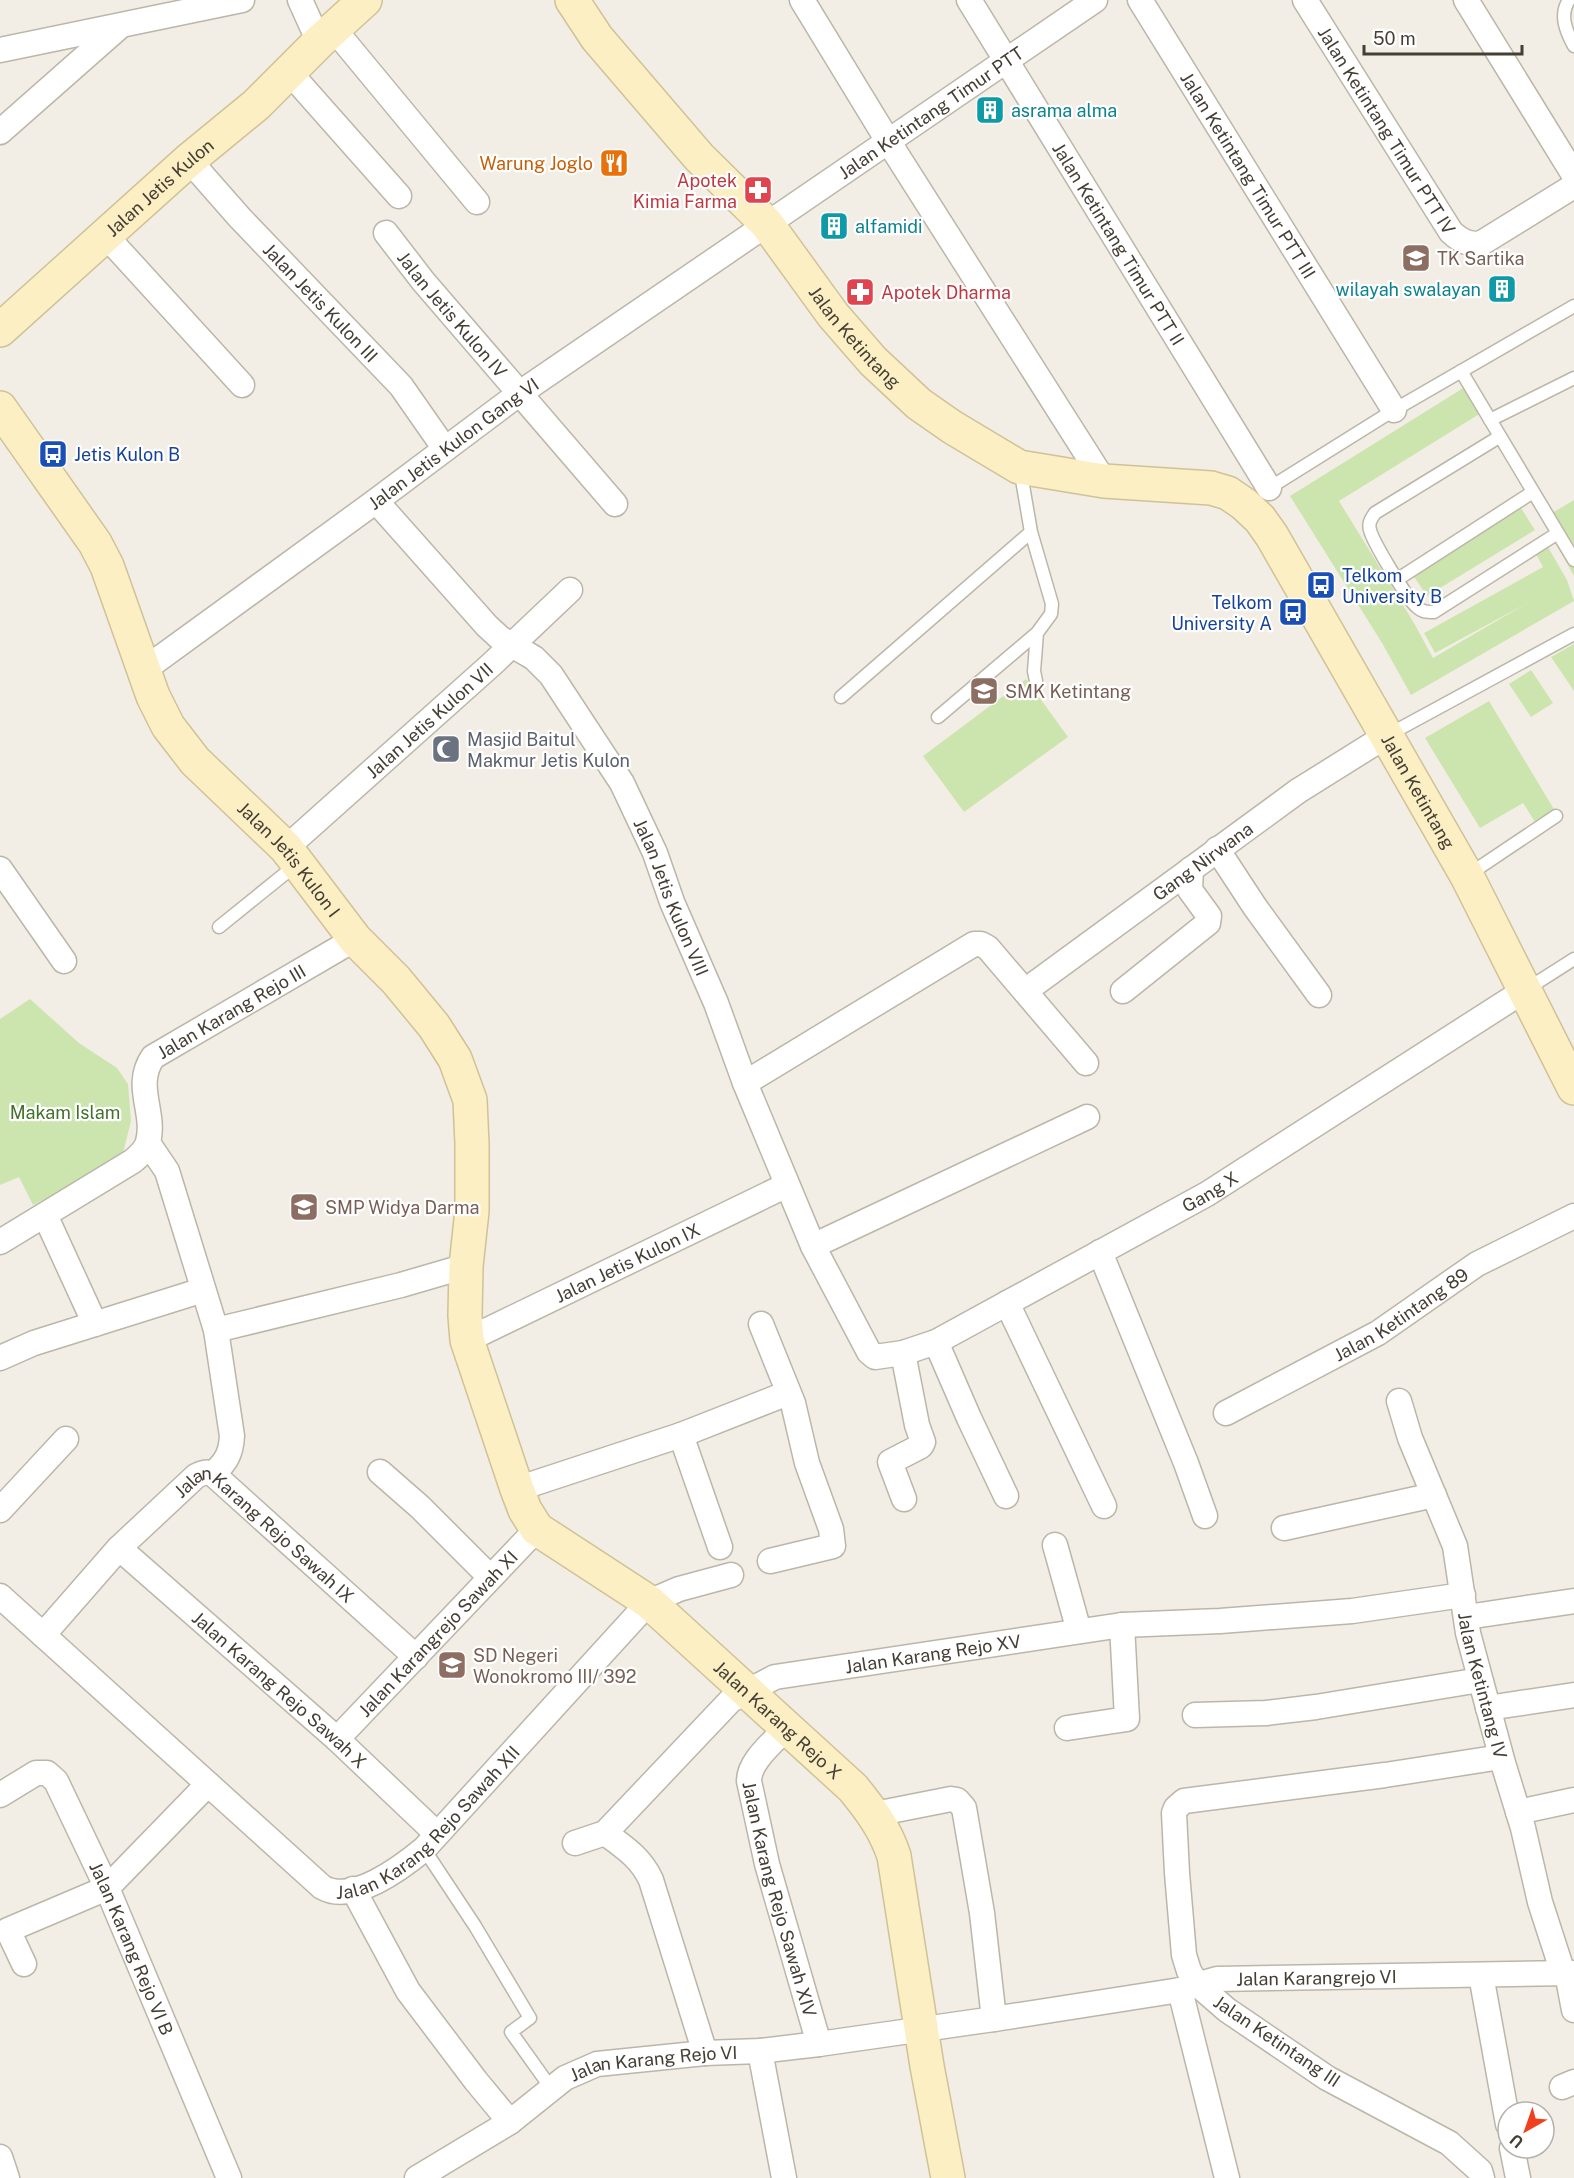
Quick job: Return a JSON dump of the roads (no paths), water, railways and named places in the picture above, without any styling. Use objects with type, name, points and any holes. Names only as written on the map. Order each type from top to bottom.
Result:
[{"type":"street","points":[[0,50],[242,0]]},
{"type":"street","points":[[300,0],[326,35],[477,202]]},
{"type":"street","name":"Jalan Jetis Kulon","points":[[0,330],[189,160],[256,105],[326,35],[365,0]]},
{"type":"street","name":"Jalan Ketintang","points":[[572,0],[597,38],[699,157],[767,224],[832,315],[873,361],[919,404],[952,427],[1019,467],[1104,480],[1211,488],[1228,493],[1257,496],[1260,519],[1272,536],[1467,876],[1574,1088]]},
{"type":"street","points":[[802,0],[888,141],[1104,480]]},
{"type":"street","name":"Jalan Ketintang Timur PTT II","points":[[969,0],[1006,60],[1257,496]]},
{"type":"street","name":"Jalan Ketintang Timur PTT","points":[[767,224],[1095,0]]},
{"type":"street","name":"Jalan Ketintang Timur PTT III","points":[[1140,0],[1394,410]]},
{"type":"street","name":"Jalan Ketintang Timur PTT IV","points":[[1305,0],[1451,232],[1461,241],[1480,244],[1574,186]]},
{"type":"street","points":[[1466,0],[1574,175]]},
{"type":"street","points":[[0,132],[120,26]]},
{"type":"street","points":[[290,73],[399,196]]},
{"type":"street","name":"Jalan Jetis Kulon III","points":[[189,160],[240,218],[401,386],[445,449]]},
{"type":"street","name":"Jalan Jetis Kulon Gang VI","points":[[145,669],[520,393],[767,224]]},
{"type":"street","name":"Jalan Jetis Kulon IV","points":[[386,233],[423,281],[615,504]]},
{"type":"street","points":[[106,236],[242,386]]},
{"type":"street","name":"Jalan Jetis Kulon I","points":[[0,408],[95,543],[107,566],[160,712],[180,743],[195,761],[292,856],[355,939],[396,980],[434,1026],[454,1059],[470,1100],[472,1211],[466,1266],[465,1316],[468,1340]]},
{"type":"street","name":"Jalan Jetis Kulon VIII","points":[[376,501],[487,626],[500,638],[534,658],[551,675],[622,783],[655,853],[672,902],[716,1003],[745,1083],[813,1246],[869,1352],[875,1358]]},
{"type":"street","name":"Jalan Jetis Kulon VII","points":[[292,856],[570,590]]},
{"type":"street","name":"Gang Nirwana","points":[[1025,991],[1298,791],[1386,736]]},
{"type":"street","points":[[1217,849],[1255,907],[1319,994]]},
{"type":"street","points":[[0,869],[64,961]]},
{"type":"street","points":[[1123,991],[1208,923],[1209,916],[1190,890],[1191,869]]},
{"type":"street","name":"Jalan Karang Rejo III","points":[[148,1143],[149,1130],[144,1080],[146,1067],[153,1057],[355,939]]},
{"type":"street","points":[[745,1083],[974,944],[981,944],[988,948],[1086,1063]]},
{"type":"street","name":"Gang X","points":[[875,1358],[903,1353],[936,1342],[1207,1194],[1525,990]]},
{"type":"street","points":[[813,1246],[1087,1117]]},
{"type":"street","points":[[0,1242],[133,1161],[143,1152],[148,1143],[167,1171],[216,1330],[232,1443],[226,1462],[213,1474]]},
{"type":"street","name":"Jalan Jetis Kulon IX","points":[[468,1340],[787,1185]]},
{"type":"street","points":[[45,1215],[95,1324]]},
{"type":"street","name":"Jalan Ketintang 89","points":[[1226,1413],[1378,1333],[1477,1264],[1574,1216]]},
{"type":"street","points":[[1100,1252],[1186,1463],[1205,1516]]},
{"type":"street","points":[[216,1330],[400,1285],[466,1266]]},
{"type":"street","points":[[0,1358],[34,1343],[203,1290]]},
{"type":"street","points":[[1007,1303],[1104,1506]]},
{"type":"street","points":[[761,1324],[793,1403],[807,1463],[831,1529],[833,1546],[770,1561]]},
{"type":"street","name":"Jalan Karang Rejo X","points":[[468,1340],[517,1489],[525,1510],[537,1529],[649,1602],[853,1788],[875,1814],[888,1836],[894,1856],[921,2029],[948,2178]]},
{"type":"street","points":[[936,1342],[1006,1496]]},
{"type":"street","points":[[903,1353],[917,1425],[923,1442],[921,1446],[890,1462],[904,1499]]},
{"type":"street","points":[[517,1489],[681,1435],[788,1393]]},
{"type":"street","name":"Jalan Ketintang IV","points":[[1399,1401],[1410,1438],[1455,1546],[1468,1633],[1480,1680],[1518,1812],[1539,1902],[1568,1973],[1574,2010]]},
{"type":"street","points":[[681,1435],[720,1547]]},
{"type":"street","points":[[0,1510],[66,1439]]},
{"type":"street","points":[[380,1472],[420,1507],[490,1577]]},
{"type":"street","name":"Jalan Karang Rejo Sawah IX","points":[[43,1635],[119,1548],[202,1473],[213,1474],[416,1657]]},
{"type":"street","points":[[1284,1528],[1434,1495]]},
{"type":"street","name":"Jalan Karangrejo Sawah XI","points":[[337,1739],[537,1529]]},
{"type":"street","points":[[1055,1545],[1079,1631]]},
{"type":"street","name":"Jalan Karang Rejo Sawah X","points":[[119,1548],[337,1739],[431,1841]]},
{"type":"street","points":[[649,1602],[679,1589],[731,1575]]},
{"type":"street","name":"Jalan Karang Rejo Sawah XII","points":[[0,1596],[322,1887],[331,1892],[353,1889],[380,1880],[403,1866],[431,1841],[649,1602]]},
{"type":"street","name":"Jalan Karang Rejo XV","points":[[605,1833],[730,1700],[775,1677],[1122,1625],[1574,1601]]},
{"type":"street","points":[[1067,1728],[1127,1719],[1122,1625]]},
{"type":"street","points":[[1195,1715],[1266,1713],[1316,1707],[1480,1680]]},
{"type":"street","points":[[1488,1708],[1574,1695]]},
{"type":"street","name":"Jalan Karang Rejo Sawah XIV","points":[[786,1728],[754,1764],[749,1774],[749,1781],[767,1864],[819,2044]]},
{"type":"street","name":"Jalan Ketintang III","points":[[1485,2176],[1449,2143],[1327,2078],[1227,2010],[1188,1987],[1189,1971],[1184,1955],[1180,1919],[1174,1813],[1184,1801],[1385,1775],[1501,1757]]},
{"type":"street","name":"Jalan Karang Rejo VI B","points":[[0,1795],[36,1773],[47,1773],[60,1789],[107,1888],[229,2178]]},
{"type":"street","points":[[24,1964],[8,1930],[107,1888],[208,1784]]},
{"type":"street","points":[[875,1814],[951,1799],[957,1800],[964,1808],[982,1913],[994,2019]]},
{"type":"street","points":[[1518,1812],[1574,1800]]},
{"type":"street","points":[[574,1843],[605,1833],[635,1856],[645,1867],[705,2053]]},
{"type":"street","points":[[353,1889],[408,1991],[510,2122]]},
{"type":"street","name":"Jalan Karangrejo VI","points":[[921,2029],[1188,1987],[1217,1979],[1568,1973]]},
{"type":"street","points":[[1481,1975],[1504,2100]]},
{"type":"street","points":[[1188,1987],[1227,2178]]},
{"type":"street","name":"Jalan Karang Rejo VI","points":[[417,2178],[510,2122],[565,2078],[597,2064],[705,2053],[760,2051],[921,2029]]},
{"type":"street","points":[[760,2051],[784,2178]]},
{"type":"street","points":[[0,2157],[7,2178]]},
{"type":"street","points":[[1514,2160],[1518,2178]]},
{"type":"lane","points":[[1569,0],[1563,19],[1574,46]]},
{"type":"lane","points":[[1257,496],[1394,410],[1574,306]]},
{"type":"lane","points":[[1461,371],[1574,560]]},
{"type":"lane","points":[[1490,420],[1574,378]]},
{"type":"lane","points":[[1499,437],[1375,513],[1370,520],[1369,529],[1372,537],[1418,608],[1425,613],[1434,612],[1558,533]]},
{"type":"lane","points":[[938,717],[1037,633],[1052,614],[1052,604],[1031,532],[1019,467]]},
{"type":"lane","points":[[1398,579],[1533,492]]},
{"type":"lane","points":[[842,697],[1031,532]]},
{"type":"lane","points":[[1036,681],[1034,671],[1037,633]]},
{"type":"lane","points":[[1386,736],[1574,634]]},
{"type":"lane","points":[[1467,876],[1556,816]]},
{"type":"lane","points":[[219,927],[292,856]]},
{"type":"lane","points":[[1525,990],[1574,959]]},
{"type":"lane","points":[[431,1841],[475,1926],[530,2018],[511,2032],[551,2088]]},
{"type":"place","name":"asrama alma","points":[[990,110]]},
{"type":"place","name":"Warung Joglo","points":[[614,163]]},
{"type":"place","name":"Apotek Kimia Farma","points":[[758,190]]},
{"type":"place","name":"alfamidi","points":[[834,226]]},
{"type":"place","name":"TK Sartika","points":[[1416,258]]},
{"type":"place","name":"wilayah swalayan","points":[[1502,289]]},
{"type":"place","name":"Apotek Dharma","points":[[860,292]]},
{"type":"place","name":"Jetis Kulon B","points":[[53,454]]},
{"type":"place","name":"Telkom University B","points":[[1321,585]]},
{"type":"place","name":"Telkom University A","points":[[1293,612]]},
{"type":"place","name":"SMK Ketintang","points":[[984,691]]},
{"type":"place","name":"Masjid Baitul Makmur Jetis Kulon","points":[[446,749]]},
{"type":"place","name":"SMP Widya Darma","points":[[304,1207]]},
{"type":"place","name":"SD Negeri Wonokromo III/ 392","points":[[452,1665]]},
{"type":"park label","name":"Makam Islam","points":[[65,1112]]}]
